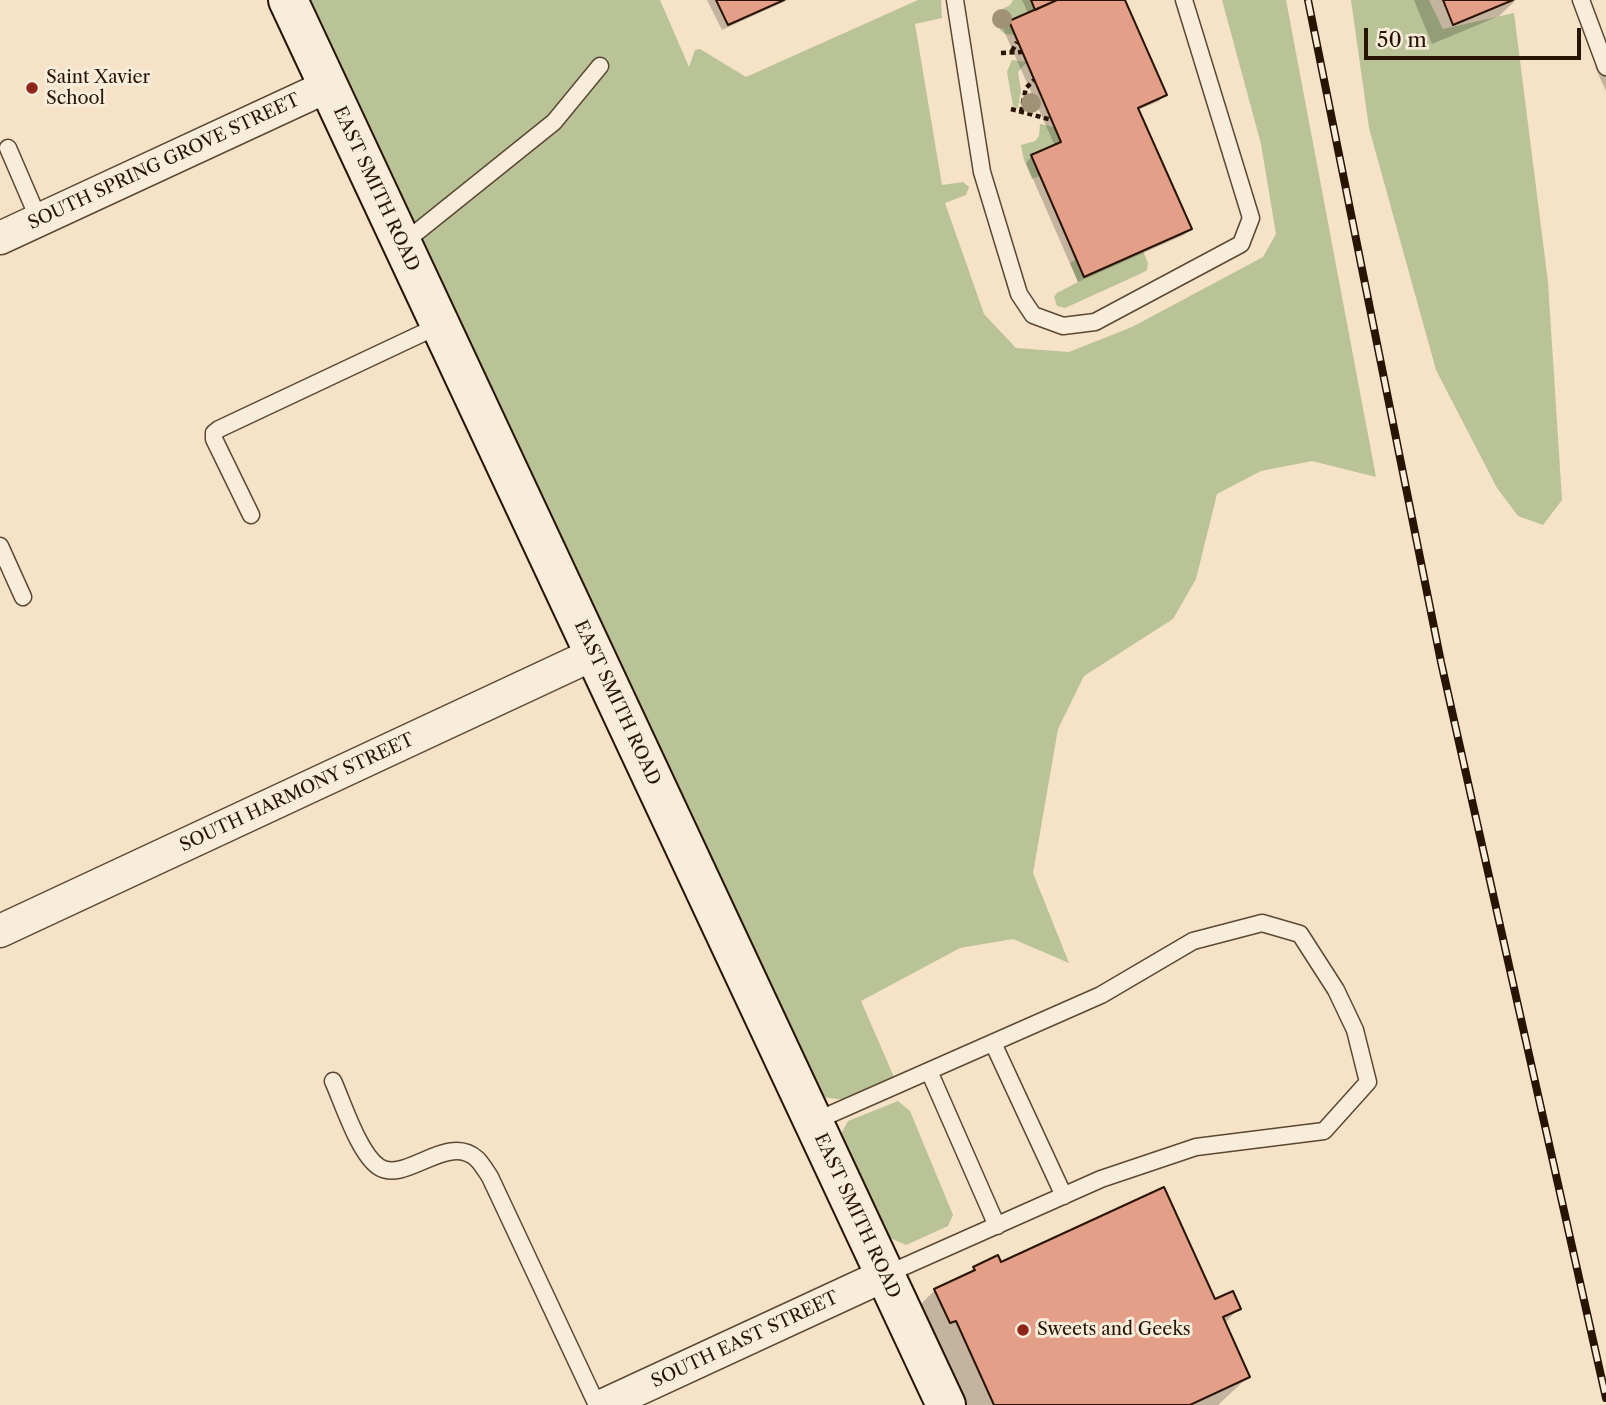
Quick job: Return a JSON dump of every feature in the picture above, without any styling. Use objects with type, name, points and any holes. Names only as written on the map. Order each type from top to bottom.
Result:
[{"type":"street","name":"EAST SMITH ROAD","points":[[288,0],[946,1405]]},
{"type":"street","name":"SOUTH SPRING GROVE STREET","points":[[0,238],[328,86]]},
{"type":"street","name":"SOUTH HARMONY STREET","points":[[0,931],[594,654]]},
{"type":"street","name":"SOUTH EAST STREET","points":[[604,1405],[885,1275]]},
{"type":"lane","points":[[955,0],[982,172],[1019,294],[1033,315],[1063,326],[1096,322],[1241,244],[1251,218],[1184,0]]},
{"type":"lane","points":[[1581,0],[1606,67]]},
{"type":"lane","points":[[402,244],[554,122],[600,66]]},
{"type":"lane","points":[[8,148],[39,220]]},
{"type":"lane","points":[[251,515],[214,439],[214,433],[440,325]]},
{"type":"lane","points":[[0,546],[23,597]]},
{"type":"lane","points":[[813,1122],[1101,995],[1193,941],[1262,923],[1300,934],[1336,990],[1355,1030],[1368,1082],[1324,1131],[1196,1147],[1101,1179],[885,1275]]},
{"type":"lane","points":[[993,1043],[1064,1196]]},
{"type":"lane","points":[[929,1071],[997,1226]]},
{"type":"lane","points":[[333,1081],[362,1146],[380,1167],[390,1170],[405,1167],[456,1151],[477,1159],[490,1177],[597,1405]]},
{"type":"path","points":[[1011,52],[1017,42]]},
{"type":"path","points":[[1001,53],[1022,52]]},
{"type":"path","points":[[1021,112],[1026,88],[1034,80]]},
{"type":"path","points":[[1011,109],[1052,120]]},
{"type":"green space","points":[[305,0],[660,0],[689,67],[695,50],[700,49],[746,77],[918,0],[941,0],[942,18],[915,24],[942,185],[963,182],[969,187],[966,195],[945,203],[984,314],[1016,348],[1069,352],[1132,327],[1263,257],[1276,234],[1261,144],[1222,0],[1286,0],[1376,477],[1312,461],[1261,471],[1217,494],[1196,579],[1173,619],[1084,676],[1058,729],[1033,873],[1069,963],[1013,939],[960,948],[861,1001],[894,1077],[845,1100],[821,1097]]},
{"type":"green space","points":[[1013,0],[1031,0],[1035,10],[1009,21],[1015,35],[1005,34],[1000,30],[997,12],[1010,5]]},
{"type":"green space","points":[[1351,0],[1429,0],[1443,29],[1514,13],[1548,282],[1562,500],[1543,525],[1518,516],[1497,488],[1436,370],[1369,128]]},
{"type":"green space","points":[[1012,60],[1027,62],[1018,72],[1021,90],[1018,108],[1013,106],[1007,72]]},
{"type":"green space","points":[[1040,124],[1054,127],[1061,142],[1032,154],[1040,176],[1032,179],[1021,145],[1035,141],[1039,136]]},
{"type":"green space","points":[[1143,251],[1148,263],[1147,270],[1065,308],[1057,306],[1054,297],[1057,293],[1078,282],[1070,263],[1077,259]]},
{"type":"green space","points":[[898,1101],[910,1111],[953,1215],[948,1226],[906,1245],[888,1237],[840,1136],[848,1121]]},
{"type":"building","points":[[716,0],[784,0],[728,25]]},
{"type":"building","points":[[1031,0],[1057,0],[1035,10]]},
{"type":"building","points":[[1057,0],[1125,0],[1167,95],[1138,108],[1192,229],[1084,277],[1031,155],[1061,142],[1009,21]]},
{"type":"building","points":[[1443,0],[1513,0],[1453,25]]},
{"type":"building","points":[[1164,1187],[1215,1299],[1233,1291],[1241,1309],[1223,1317],[1250,1377],[1190,1405],[994,1405],[956,1321],[950,1323],[934,1289],[975,1270],[973,1267],[998,1255],[1001,1262]]},
{"type":"railway","points":[[1308,0],[1441,662],[1606,1398]]},
{"type":"place","name":"Saint Xavier School","points":[[32,88]]},
{"type":"place","name":"Sweets and Geeks","points":[[1023,1330]]}]
